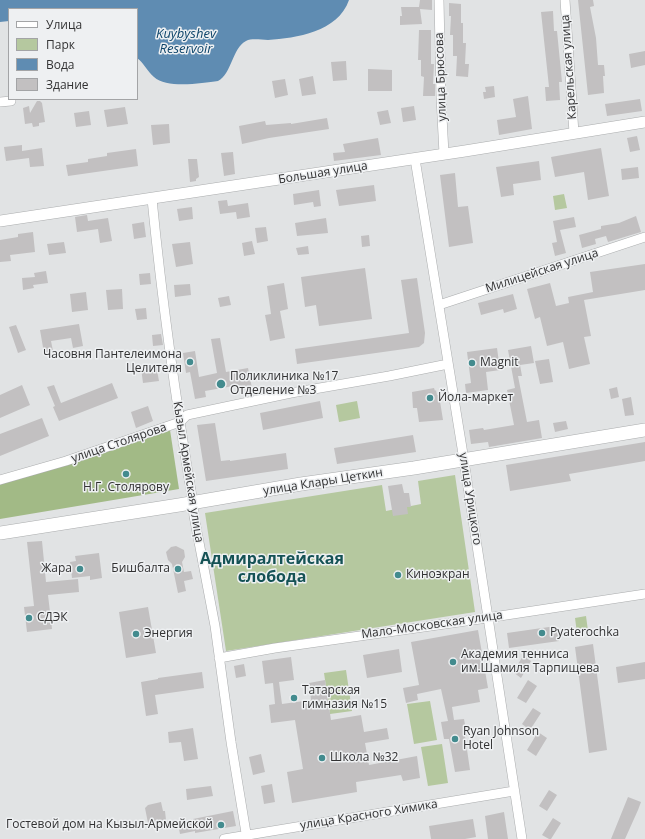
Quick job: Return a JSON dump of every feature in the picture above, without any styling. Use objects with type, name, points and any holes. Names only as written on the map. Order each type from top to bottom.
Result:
[{"type":"main road","name":"улица Клары Цеткин","points":[[0,533],[645,430]]},
{"type":"street","name":"улица Брюсова","points":[[439,0],[444,154]]},
{"type":"street","name":"Карельская улица","points":[[565,0],[574,134]]},
{"type":"street","points":[[0,102],[11,101]]},
{"type":"street","name":"Большая улица","points":[[0,221],[415,159],[645,122]]},
{"type":"street","name":"улица Урицкого","points":[[415,159],[440,304],[522,839]]},
{"type":"street","name":"Кызыл Армейская улица","points":[[152,199],[163,301],[180,422],[194,516],[215,626],[231,746],[246,837]]},
{"type":"street","name":"Милицейская улица","points":[[440,304],[645,237]]},
{"type":"street","name":"улица Столярова","points":[[0,480],[66,461],[180,422],[187,415],[291,393],[448,364]]},
{"type":"street","name":"Мало-Московская улица","points":[[219,658],[275,648],[645,594]]},
{"type":"street","name":"улица Красного Химика","points":[[224,839],[246,837],[514,791]]},
{"type":"green space","points":[[564,194],[567,208],[555,210],[553,196]]},
{"type":"green space","points":[[357,401],[360,418],[339,422],[336,405]]},
{"type":"green space","points":[[170,430],[179,489],[0,519],[0,483]]},
{"type":"green space","points":[[455,475],[475,612],[226,651],[205,513],[382,485],[386,511],[421,504],[418,481]]},
{"type":"green space","points":[[586,616],[588,631],[577,633],[575,618]]},
{"type":"green space","points":[[346,670],[352,711],[330,714],[324,673]]},
{"type":"green space","points":[[430,701],[437,740],[414,744],[407,704]]},
{"type":"green space","points":[[442,744],[448,783],[428,786],[421,747]]},
{"type":"water","name":"Kuybyshev Reservoir","points":[[0,0],[349,0],[344,11],[336,19],[315,31],[291,37],[246,41],[241,44],[223,78],[218,81],[203,83],[167,83],[160,81],[152,75],[138,59],[138,8],[8,8],[8,21],[0,22]]},
{"type":"building","points":[[420,0],[432,0],[432,10],[420,9],[422,24],[400,25],[400,16],[402,16],[401,7],[419,7]]},
{"type":"building","points":[[578,0],[593,0],[594,6],[590,7],[596,38],[598,65],[604,65],[604,93],[588,95]]},
{"type":"building","points":[[449,3],[461,4],[463,43],[466,43],[465,64],[469,64],[468,77],[456,76],[457,56],[453,56],[453,35],[450,35],[451,16],[449,16]]},
{"type":"building","points":[[553,11],[554,31],[557,31],[562,82],[559,82],[560,100],[546,101],[545,87],[549,87],[541,12]]},
{"type":"building","points":[[419,30],[431,30],[431,64],[434,64],[433,84],[435,84],[435,96],[423,96],[424,77],[421,76],[421,60],[418,60]]},
{"type":"building","points":[[645,51],[645,65],[631,68],[629,54]]},
{"type":"building","points":[[346,61],[347,80],[333,81],[331,62]]},
{"type":"building","points":[[368,69],[392,70],[392,91],[368,91]]},
{"type":"building","points":[[313,76],[316,94],[302,96],[299,79]]},
{"type":"building","points":[[285,79],[288,95],[275,98],[272,81]]},
{"type":"building","points":[[494,86],[495,97],[484,99],[483,92],[486,92],[485,87]]},
{"type":"building","points":[[528,96],[532,129],[499,135],[497,120],[516,117],[513,99]]},
{"type":"building","points":[[640,99],[642,111],[607,116],[605,104]]},
{"type":"building","points":[[37,101],[42,103],[45,122],[39,123],[39,126],[33,127],[32,123],[25,124],[23,108],[29,106],[30,113]]},
{"type":"building","points":[[414,106],[416,120],[403,122],[401,108]]},
{"type":"building","points":[[125,107],[128,124],[107,127],[104,110]]},
{"type":"building","points":[[388,110],[391,123],[380,125],[377,112]]},
{"type":"building","points":[[89,111],[91,125],[76,127],[74,113]]},
{"type":"building","points":[[327,118],[329,129],[269,138],[242,144],[239,126],[265,121],[266,125],[291,124]]},
{"type":"building","points":[[169,124],[170,143],[153,145],[151,125]]},
{"type":"building","points":[[637,136],[640,150],[630,152],[627,138]]},
{"type":"building","points":[[378,138],[381,155],[334,161],[333,153],[345,152],[343,144]]},
{"type":"building","points":[[22,145],[22,151],[42,148],[44,166],[30,167],[29,158],[6,161],[4,147]]},
{"type":"building","points":[[601,148],[609,196],[588,200],[584,172],[555,177],[551,157]]},
{"type":"building","points":[[136,149],[138,166],[68,176],[66,165],[88,162],[88,159],[107,156],[107,153]]},
{"type":"building","points":[[233,152],[235,174],[224,176],[221,153]]},
{"type":"building","points":[[188,159],[197,159],[199,177],[196,181],[190,182]]},
{"type":"building","points":[[539,161],[541,180],[513,184],[514,195],[501,197],[496,167]]},
{"type":"building","points":[[638,167],[639,178],[622,180],[621,169]]},
{"type":"building","points":[[455,173],[458,207],[468,206],[473,243],[449,247],[440,175]]},
{"type":"building","points":[[374,185],[376,201],[339,206],[336,190]]},
{"type":"building","points":[[319,190],[321,206],[314,207],[313,202],[294,205],[293,194]]},
{"type":"building","points":[[227,200],[228,206],[248,203],[250,217],[237,219],[236,212],[220,214],[218,201]]},
{"type":"building","points":[[192,207],[193,219],[179,221],[177,209]]},
{"type":"building","points":[[87,215],[88,221],[108,218],[112,241],[100,243],[98,229],[77,232],[75,217]]},
{"type":"building","points":[[636,216],[641,232],[608,242],[606,236],[595,239],[596,244],[582,248],[579,235],[601,229],[601,226],[619,223]]},
{"type":"building","points":[[574,217],[576,227],[560,230],[566,253],[555,256],[552,243],[557,242],[553,221]]},
{"type":"building","points":[[326,218],[328,233],[297,236],[295,223]]},
{"type":"building","points":[[144,222],[146,237],[134,239],[132,224]]},
{"type":"building","points":[[266,227],[268,241],[257,243],[255,228]]},
{"type":"building","points":[[33,232],[35,252],[10,255],[11,261],[0,262],[0,240],[18,237],[18,234]]},
{"type":"building","points":[[369,235],[370,246],[362,247],[361,236]]},
{"type":"building","points":[[252,241],[255,254],[244,256],[242,243]]},
{"type":"building","points":[[64,242],[66,253],[49,255],[47,244]]},
{"type":"building","points":[[190,242],[193,264],[176,267],[172,244]]},
{"type":"building","points":[[308,246],[309,254],[298,255],[296,248]]},
{"type":"building","points":[[645,264],[645,290],[584,300],[591,336],[584,337],[590,364],[569,369],[563,342],[547,346],[540,317],[535,319],[527,289],[550,283],[556,306],[569,303],[568,297],[593,292],[590,272]]},
{"type":"building","points":[[365,268],[372,319],[319,326],[316,305],[305,307],[301,277]]},
{"type":"building","points":[[46,271],[48,283],[33,285],[34,288],[23,290],[22,278],[35,277],[34,273]]},
{"type":"building","points":[[150,273],[151,284],[140,285],[139,274]]},
{"type":"building","points":[[417,278],[425,333],[424,343],[419,347],[297,364],[295,349],[409,333],[401,280]]},
{"type":"building","points":[[284,283],[288,309],[280,311],[285,338],[270,341],[265,315],[271,314],[267,286]]},
{"type":"building","points":[[190,284],[191,295],[175,297],[174,285]]},
{"type":"building","points":[[122,289],[123,309],[108,310],[106,290]]},
{"type":"building","points":[[86,292],[88,310],[72,312],[70,294]]},
{"type":"building","points":[[513,294],[517,309],[504,313],[503,309],[481,315],[478,303]]},
{"type":"building","points":[[229,296],[231,305],[220,307],[218,298]]},
{"type":"building","points":[[146,308],[147,319],[137,320],[135,309]]},
{"type":"building","points":[[79,324],[83,346],[73,348],[71,338],[51,341],[53,351],[44,353],[40,330]]},
{"type":"building","points":[[16,325],[26,350],[18,353],[9,327]]},
{"type":"building","points":[[161,334],[163,345],[153,346],[152,335]]},
{"type":"building","points":[[220,338],[226,372],[248,368],[252,388],[240,391],[239,385],[205,391],[206,397],[195,399],[190,372],[186,373],[183,353],[195,351],[199,377],[217,373],[211,339]]},
{"type":"building","points":[[531,346],[534,363],[520,365],[522,376],[518,376],[527,422],[539,420],[542,438],[489,447],[488,442],[471,444],[469,430],[483,428],[484,430],[514,425],[507,390],[515,388],[508,350]]},
{"type":"building","points":[[497,348],[500,370],[486,372],[488,390],[466,393],[465,384],[471,383],[467,352]]},
{"type":"building","points":[[549,359],[553,382],[540,384],[535,361]]},
{"type":"building","points":[[156,365],[159,381],[143,383],[141,368]]},
{"type":"building","points":[[112,383],[118,398],[59,421],[53,407],[55,406],[47,387],[54,385],[61,403]]},
{"type":"building","points":[[22,385],[30,405],[0,418],[0,395]]},
{"type":"building","points":[[617,387],[619,397],[611,399],[609,389]]},
{"type":"building","points":[[434,388],[437,395],[439,395],[443,420],[419,422],[417,408],[413,408],[412,392]]},
{"type":"building","points":[[631,397],[634,415],[625,416],[622,399]]},
{"type":"building","points":[[320,401],[323,418],[263,430],[260,413]]},
{"type":"building","points":[[148,406],[153,421],[136,428],[131,412]]},
{"type":"building","points":[[42,418],[49,436],[0,456],[0,434]]},
{"type":"building","points":[[566,421],[568,429],[555,432],[553,423]]},
{"type":"building","points":[[215,423],[221,461],[286,453],[288,469],[206,481],[197,425]]},
{"type":"building","points":[[413,435],[416,452],[337,464],[334,448]]},
{"type":"building","points":[[645,442],[645,461],[569,474],[571,481],[510,491],[506,465]]},
{"type":"building","points":[[402,484],[404,493],[409,493],[411,507],[407,507],[408,514],[393,516],[388,486]]},
{"type":"building","points":[[42,541],[46,582],[78,579],[79,592],[48,595],[52,629],[27,632],[24,607],[34,606],[27,542]]},
{"type":"building","name":"Бишбалта","points":[[176,546],[184,550],[185,557],[182,562],[184,572],[191,571],[193,579],[184,581],[186,591],[178,593],[172,564],[168,560],[166,552],[171,547]]},
{"type":"building","points":[[99,553],[102,578],[90,580],[90,576],[72,578],[70,562],[76,561],[75,556]]},
{"type":"building","points":[[148,607],[156,653],[126,658],[119,612]]},
{"type":"building","points":[[556,626],[559,641],[509,648],[507,633]]},
{"type":"building","points":[[478,630],[488,688],[478,690],[480,702],[452,707],[454,720],[464,719],[470,770],[455,772],[449,739],[444,739],[441,722],[448,721],[441,689],[417,694],[418,700],[406,703],[403,688],[419,685],[411,642]]},
{"type":"building","points":[[593,644],[607,750],[589,753],[575,647]]},
{"type":"building","points":[[399,649],[402,672],[367,678],[363,655]]},
{"type":"building","points":[[523,656],[531,661],[521,678],[513,672]]},
{"type":"building","points":[[291,657],[294,680],[279,682],[282,704],[311,700],[309,683],[325,680],[331,720],[361,715],[364,732],[387,728],[389,739],[365,743],[369,765],[417,756],[420,778],[403,781],[401,775],[356,782],[357,792],[292,803],[287,772],[303,769],[295,720],[271,723],[269,705],[275,704],[273,683],[265,684],[262,661]]},
{"type":"building","points":[[645,662],[645,679],[618,683],[616,667]]},
{"type":"building","points":[[244,664],[246,676],[236,678],[234,666]]},
{"type":"building","points":[[202,672],[204,688],[155,695],[158,714],[146,716],[141,682]]},
{"type":"building","points":[[528,680],[537,686],[526,703],[517,698]]},
{"type":"building","points":[[533,708],[541,713],[530,730],[522,724]]},
{"type":"building","points":[[193,728],[198,759],[184,761],[181,742],[169,743],[168,732]]},
{"type":"building","points":[[538,732],[547,738],[536,756],[527,750]]},
{"type":"building","points":[[261,754],[265,772],[253,775],[249,757]]},
{"type":"building","points":[[272,784],[275,802],[264,804],[261,786]]},
{"type":"building","points":[[211,786],[213,796],[187,800],[186,789]]},
{"type":"building","points":[[549,790],[557,795],[547,811],[539,806]]},
{"type":"building","points":[[628,797],[641,802],[638,810],[625,839],[611,839]]},
{"type":"building","points":[[161,802],[163,811],[165,811],[166,820],[148,823],[145,808],[148,805]]},
{"type":"building","points":[[233,811],[236,826],[180,834],[178,824],[193,822],[193,819]]},
{"type":"building","points":[[504,812],[508,839],[488,839],[485,816]]},
{"type":"building","points":[[553,818],[561,823],[551,839],[549,839],[542,835]]},
{"type":"building","points":[[473,819],[476,837],[465,839],[431,839],[429,826]]},
{"type":"place","name":"Часовня Пантелеимона Целителя","points":[[190,362]]},
{"type":"place","name":"Magnit","points":[[472,363]]},
{"type":"place","name":"Поликлиника №17 Отделение №3","points":[[221,384]]},
{"type":"place","name":"Йола-маркет","points":[[430,398]]},
{"type":"place","name":"Н.Г. Столярову","points":[[126,474]]},
{"type":"place","name":"Жара","points":[[80,569]]},
{"type":"place","name":"Бишбалта","points":[[178,569]]},
{"type":"place","name":"Киноэкран","points":[[398,575]]},
{"type":"place","name":"СДЭК","points":[[29,618]]},
{"type":"place","name":"Pyaterochka","points":[[542,633]]},
{"type":"place","name":"Энергия","points":[[136,634]]},
{"type":"place","name":"Академия тенниса им.Шамиля Тарпищева","points":[[453,662]]},
{"type":"place","name":"Татарская гимназия №15","points":[[294,698]]},
{"type":"place","name":"Ryan Johnson Hotel","points":[[455,739]]},
{"type":"place","name":"Школа №32","points":[[322,758]]},
{"type":"place","name":"Гостевой дом на Кызыл-Армейской","points":[[221,825]]},
{"type":"district","name":"Адмиралтейская слобода","points":[[272,568]]}]
